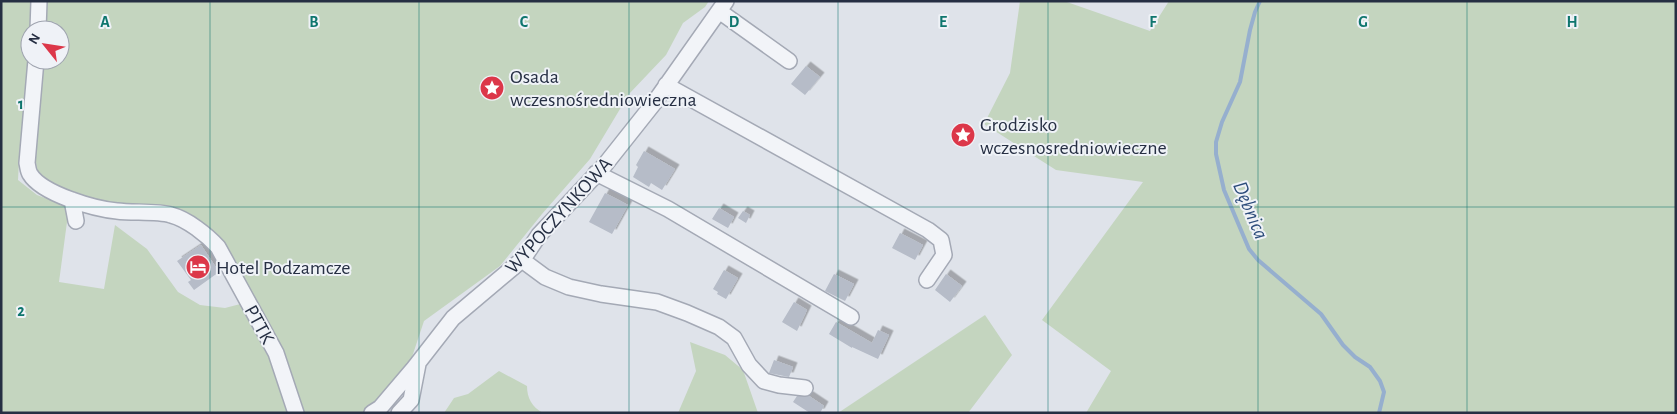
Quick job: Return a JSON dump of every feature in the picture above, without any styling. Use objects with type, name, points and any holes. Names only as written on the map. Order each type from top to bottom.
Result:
[{"type":"street","points":[[38,20],[39,1]]},
{"type":"street","points":[[722,6],[789,61]]},
{"type":"street","name":"WYPOCZYNKOWA","points":[[372,413],[380,408],[453,318],[522,260],[540,235],[596,173],[666,85],[722,6]]},
{"type":"street","name":"PTTK","points":[[35,70],[27,163],[29,172],[37,182],[58,195],[87,206],[115,211],[171,214],[207,235],[218,248],[276,353],[296,413]]},
{"type":"street","points":[[666,85],[928,230],[941,240],[944,255],[927,280]]},
{"type":"street","points":[[596,173],[668,209],[852,317]]},
{"type":"street","points":[[72,200],[76,221]]},
{"type":"street","points":[[522,260],[545,277],[569,287],[601,294],[657,302],[719,327],[734,338],[749,365],[764,381],[805,388]]},
{"type":"street","points":[[399,413],[411,400],[418,362]]},
{"type":"green space","points":[[1,1],[34,1],[33,20],[20,20],[20,70],[28,70],[18,180],[37,195],[69,207],[59,282],[104,289],[115,225],[147,249],[178,292],[200,305],[225,308],[248,302],[296,413],[1,413]]},
{"type":"green space","points":[[45,1],[709,1],[705,7],[683,23],[666,55],[629,94],[590,159],[500,266],[424,321],[409,366],[366,413],[301,413],[243,288],[181,214],[108,203],[63,192],[37,172],[34,142],[41,70],[70,70],[70,20],[44,20]]},
{"type":"green space","points":[[1020,1],[1064,1],[1150,31],[1169,1],[1676,1],[1676,413],[1086,413],[1111,371],[1042,320],[1143,182],[1056,170],[984,124],[1010,73]]},
{"type":"green space","points":[[985,315],[1012,355],[968,413],[838,413]]},
{"type":"green space","points":[[690,342],[725,355],[743,370],[758,413],[678,413],[696,371]]},
{"type":"green space","points":[[499,371],[527,386],[531,402],[543,413],[444,413],[454,398],[468,394]]},
{"type":"building","points":[[806,66],[820,77],[805,95],[791,84]]},
{"type":"building","points":[[644,151],[675,169],[662,190],[651,183],[649,187],[633,177],[638,167],[636,165]]},
{"type":"building","points":[[605,193],[628,205],[612,234],[589,222]]},
{"type":"building","points":[[719,208],[734,217],[728,228],[712,219]]},
{"type":"building","points":[[743,211],[750,215],[746,223],[738,218]]},
{"type":"building","points":[[900,233],[923,245],[915,260],[892,248]]},
{"type":"building","name":"Hotel Podzamcze","points":[[201,245],[219,272],[194,290],[188,282],[191,280],[177,261]]},
{"type":"building","points":[[724,270],[738,278],[726,299],[717,294],[718,292],[713,289]]},
{"type":"building","points":[[834,274],[854,284],[845,301],[825,291]]},
{"type":"building","points":[[946,274],[962,286],[950,302],[935,290]]},
{"type":"building","points":[[794,302],[807,310],[797,331],[782,322]]},
{"type":"building","points":[[836,322],[872,343],[878,330],[889,335],[878,359],[852,348],[829,334]]},
{"type":"building","points":[[774,360],[793,367],[789,377],[769,373]]},
{"type":"building","points":[[797,396],[809,396],[824,406],[820,413],[810,413],[793,402]]},
{"type":"waterway","name":"Dębnica","points":[[1260,1],[1250,30],[1240,82],[1222,122],[1216,142],[1216,154],[1224,190],[1249,249],[1258,260],[1321,314],[1343,345],[1355,357],[1370,367],[1380,381],[1384,392],[1379,413]]},
{"type":"place","name":"Osada wczesnośredniowieczna","points":[[492,88]]},
{"type":"place","name":"Grodzisko wczesnosredniowieczne","points":[[963,135]]},
{"type":"place","name":"Hotel Podzamcze","points":[[198,267]]}]
